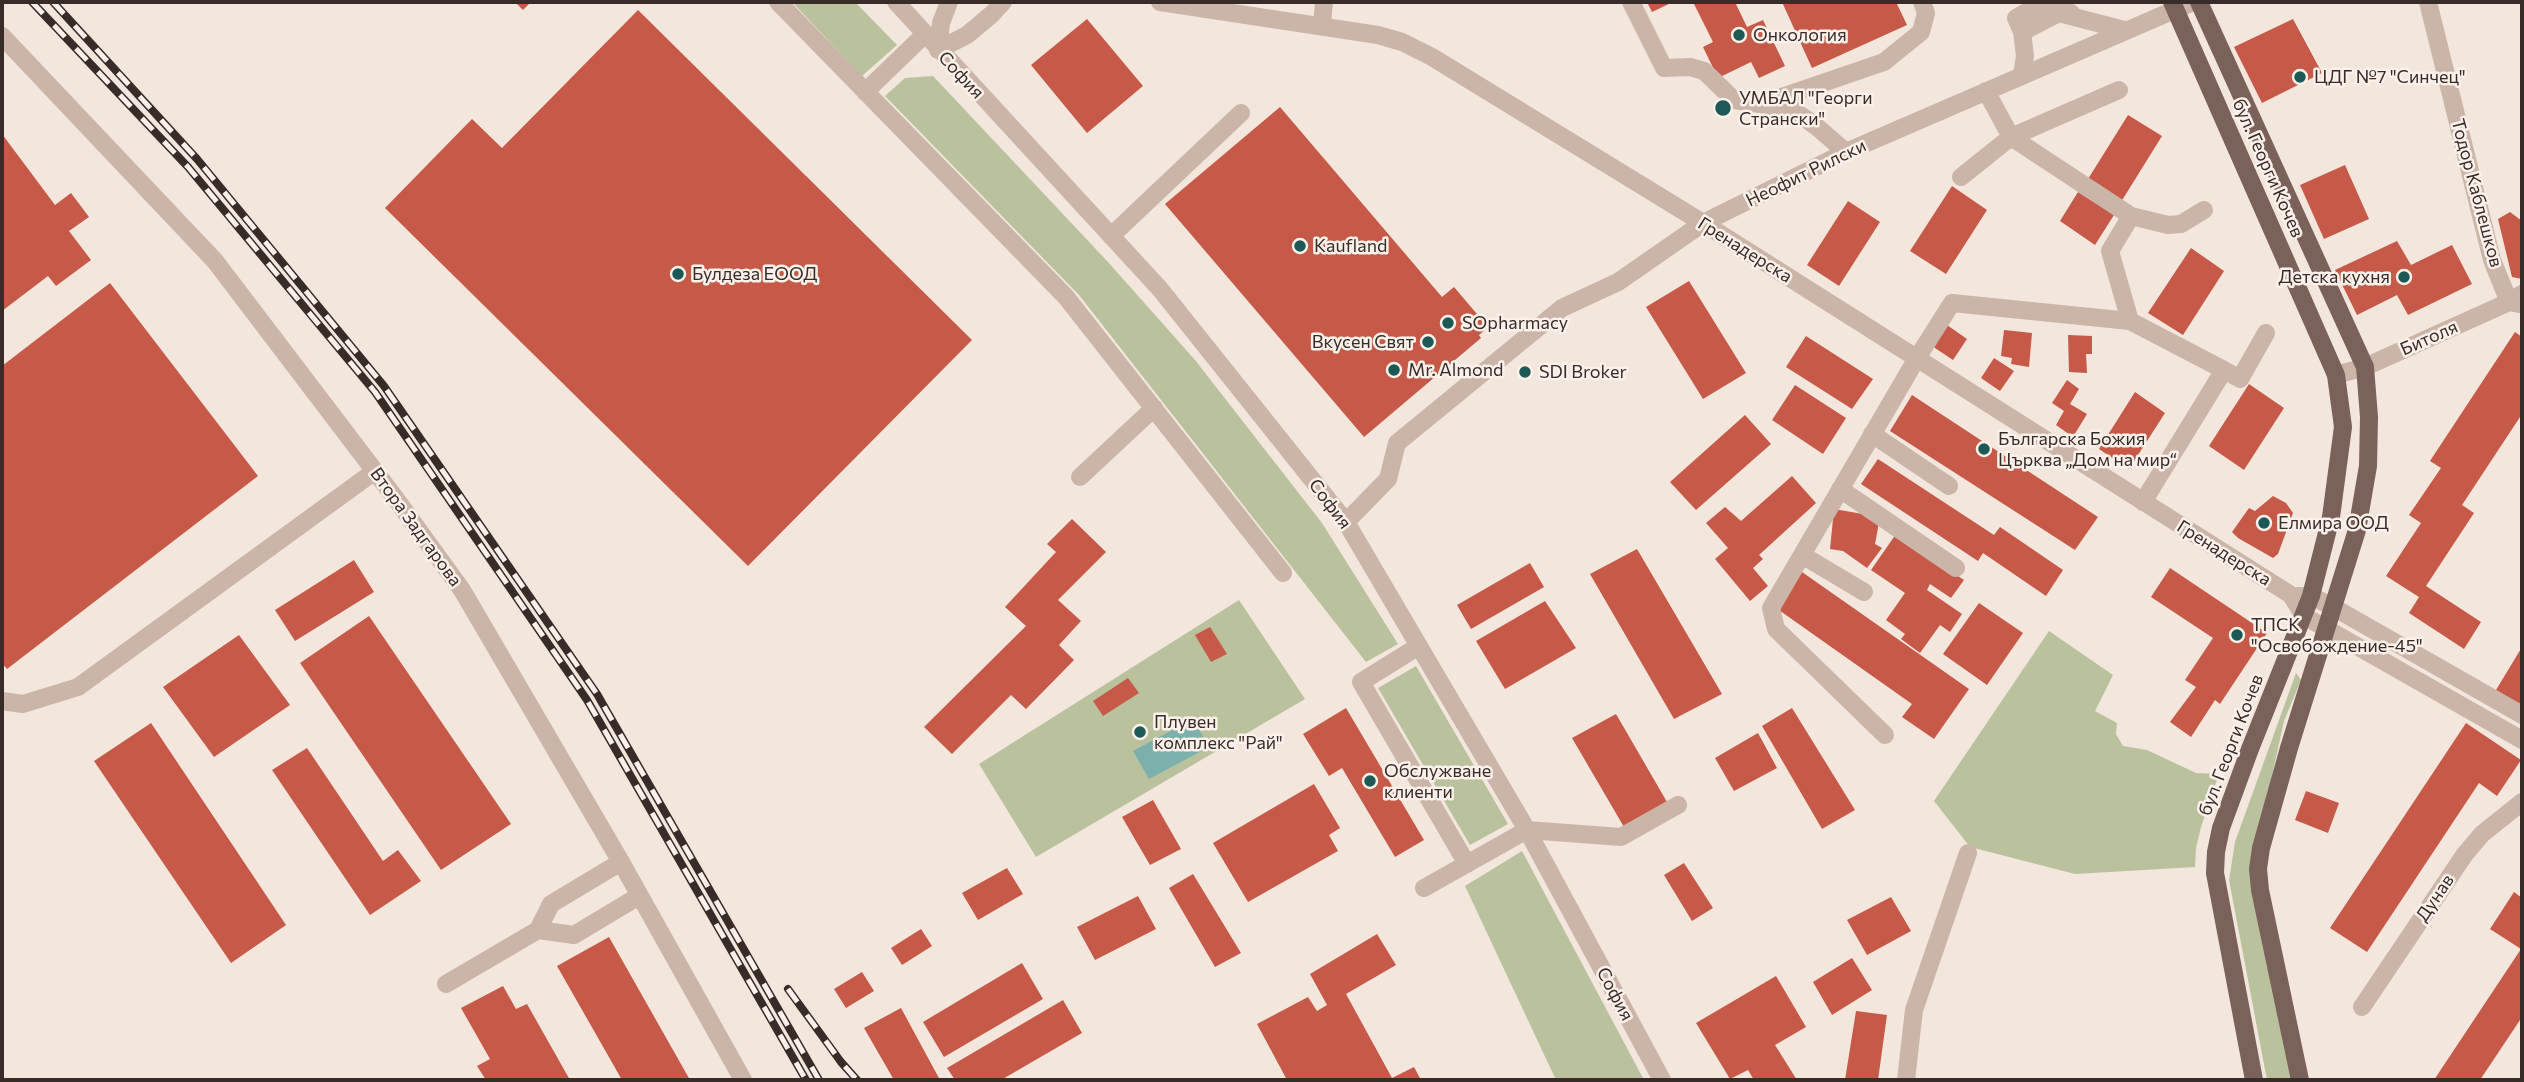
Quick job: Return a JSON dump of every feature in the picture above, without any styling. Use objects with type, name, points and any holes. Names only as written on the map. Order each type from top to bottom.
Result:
[{"type":"main road","name":"бул. Георги Кочев","points":[[2199,2],[2365,367],[2369,417],[2368,466],[2357,530],[2260,848],[2258,869],[2260,890],[2300,1080]]},
{"type":"main road","name":"бул. Георги Кочев","points":[[2174,6],[2336,375],[2343,428],[2332,517],[2311,596],[2250,749],[2221,828],[2216,852],[2214,873],[2254,1080]]},
{"type":"street","points":[[778,2],[870,87],[1066,297],[1283,573]]},
{"type":"street","name":"София","points":[[896,2],[1160,289],[1346,522],[1527,830],[1662,1080]]},
{"type":"street","points":[[938,50],[942,23],[949,2]]},
{"type":"street","points":[[938,50],[967,35],[1003,2]]},
{"type":"street","name":"Гренадерска","points":[[1160,2],[1378,35],[1432,57],[1703,223],[2291,596],[2304,616],[2522,740]]},
{"type":"street","points":[[1322,25],[1324,2]]},
{"type":"street","points":[[1631,2],[1664,68],[1690,66],[1704,71],[1734,100],[1792,109],[1846,152]]},
{"type":"street","points":[[1763,104],[1884,62],[1921,32],[1926,13],[1922,2]]},
{"type":"street","name":"Неофит Рилски","points":[[1346,522],[1388,479],[1397,443],[1562,308],[1618,282],[1703,223],[1846,152],[2174,6],[2193,2]]},
{"type":"street","name":"Тодор Каблешков","points":[[2428,2],[2493,260],[2518,300]]},
{"type":"street","points":[[2022,75],[2025,56],[2022,32],[2059,13],[2124,30]]},
{"type":"street","points":[[870,87],[924,35]]},
{"type":"street","name":"Втора Задгарова","points":[[2,37],[215,261],[462,590],[621,862],[743,1080]]},
{"type":"street","points":[[1986,90],[2011,137],[2131,216],[2168,225],[2181,223],[2204,210]]},
{"type":"street","points":[[1961,177],[2011,137],[2119,90]]},
{"type":"street","points":[[1111,236],[1241,113]]},
{"type":"street","points":[[2130,321],[2110,251],[2131,216]]},
{"type":"street","name":"Битоля","points":[[2336,375],[2365,367],[2518,300]]},
{"type":"street","points":[[1885,735],[1776,629],[1771,608],[1952,303],[2130,321],[2240,379],[2266,333]]},
{"type":"street","points":[[2143,502],[2224,370]]},
{"type":"street","points":[[1080,478],[1154,408]]},
{"type":"street","points":[[1872,434],[1949,486]]},
{"type":"street","points":[[2,701],[23,704],[78,687],[375,471]]},
{"type":"street","points":[[1840,489],[1956,568]]},
{"type":"street","points":[[1802,555],[1864,592]]},
{"type":"street","name":"Гренадерска","points":[[2291,596],[2311,596],[2333,607],[2522,715]]},
{"type":"street","points":[[1419,646],[1361,682],[1466,864]]},
{"type":"street","name":"Дунав","points":[[2362,1007],[2465,854],[2482,834],[2522,802]]},
{"type":"street","points":[[1424,888],[1527,830],[1621,837],[1678,805]]},
{"type":"street","points":[[1906,1080],[1914,1010],[1968,853]]},
{"type":"street","points":[[446,984],[538,930],[551,904],[621,862]]},
{"type":"street","points":[[538,930],[574,935],[639,895]]},
{"type":"green space","points":[[792,2],[855,2],[897,45],[862,76]]},
{"type":"green space","points":[[933,76],[1108,262],[1195,360],[1322,523],[1398,644],[1366,662],[1079,295],[885,96],[905,78]]},
{"type":"green space","name":"Плувен комплекс \"Рай\"","points":[[1239,600],[1305,699],[1036,857],[979,764]]},
{"type":"green space","points":[[2049,631],[2113,675],[2095,711],[2117,723],[2116,734],[2123,746],[2147,750],[2196,773],[2219,774],[2201,827],[2195,867],[2075,874],[1970,847],[1934,801]]},
{"type":"green space","points":[[1416,666],[1508,824],[1470,845],[1378,688]]},
{"type":"green space","points":[[2296,673],[2301,680],[2284,721],[2252,866],[2292,1080],[2267,1080],[2229,880],[2235,842]]},
{"type":"green space","points":[[1522,851],[1644,1080],[1556,1080],[1465,886]]},
{"type":"water","points":[[1193,719],[1209,747],[1149,779],[1133,751]]},
{"type":"building","points":[[515,2],[531,2],[523,10]]},
{"type":"building","points":[[1647,2],[1673,2],[1652,12]]},
{"type":"building","name":"Онкология","points":[[1693,2],[1735,2],[1747,27],[1763,20],[1785,66],[1759,78],[1751,62],[1718,78],[1703,47],[1713,42]]},
{"type":"building","points":[[1782,2],[1896,2],[1907,25],[1812,68]]},
{"type":"building","name":"Булдеза ЕООД","points":[[638,10],[972,340],[748,566],[385,208],[472,119],[502,148]]},
{"type":"building","points":[[1087,19],[1143,86],[1087,133],[1031,65]]},
{"type":"building","points":[[2293,19],[2322,73],[2262,103],[2234,47]]},
{"type":"building","name":"Kaufland","points":[[1280,107],[1442,297],[1454,287],[1488,327],[1479,335],[1481,338],[1364,437],[1165,204]]},
{"type":"building","points":[[2128,115],[2162,136],[2121,202],[2088,179]]},
{"type":"building","points":[[2,134],[55,205],[71,193],[89,217],[69,231],[91,260],[56,286],[48,276],[2,311]]},
{"type":"building","points":[[2345,165],[2369,219],[2324,239],[2300,185]]},
{"type":"building","points":[[1952,186],[1987,210],[1946,274],[1910,251]]},
{"type":"building","points":[[2078,192],[2114,215],[2095,245],[2060,221]]},
{"type":"building","points":[[1848,201],[1880,222],[1839,286],[1807,265]]},
{"type":"building","points":[[2510,212],[2522,221],[2522,279],[2512,277],[2498,219]]},
{"type":"building","name":"Детска кухня","points":[[2397,241],[2411,265],[2452,245],[2472,284],[2408,315],[2397,295],[2357,315],[2335,270]]},
{"type":"building","points":[[2191,248],[2224,271],[2183,335],[2148,313]]},
{"type":"building","points":[[1689,281],[1746,373],[1703,399],[1646,307]]},
{"type":"building","points":[[110,283],[258,476],[7,669],[2,663],[2,366]]},
{"type":"building","points":[[1947,325],[1967,339],[1953,360],[1932,346]]},
{"type":"building","points":[[2004,330],[2032,333],[2029,367],[2011,364],[2012,358],[2001,356]]},
{"type":"building","points":[[2515,332],[2522,337],[2522,414],[2462,505],[2474,513],[2426,586],[2481,622],[2464,649],[2409,613],[2419,597],[2386,576],[2421,523],[2409,515],[2441,468],[2430,461]]},
{"type":"building","points":[[2068,335],[2092,336],[2092,354],[2086,354],[2087,373],[2069,372]]},
{"type":"building","points":[[1806,336],[1873,379],[1852,409],[1786,367]]},
{"type":"building","points":[[1994,358],[2014,371],[2000,391],[1981,378]]},
{"type":"building","points":[[2067,380],[2079,389],[2070,404],[2087,414],[2073,437],[2056,425],[2064,411],[2052,403]]},
{"type":"building","points":[[2249,384],[2284,408],[2244,470],[2209,446]]},
{"type":"building","points":[[1795,385],[1846,418],[1823,454],[1772,420]]},
{"type":"building","points":[[2135,392],[2165,413],[2129,469],[2099,449]]},
{"type":"building","points":[[1912,395],[2098,517],[2075,550],[1890,431]]},
{"type":"building","points":[[1745,415],[1771,444],[1696,510],[1670,482]]},
{"type":"building","points":[[1878,459],[1994,535],[2000,527],[2063,570],[2046,596],[1983,553],[1978,561],[1861,484]]},
{"type":"building","points":[[1792,476],[1816,503],[1759,555],[1763,559],[1753,568],[1768,586],[1750,601],[1715,559],[1728,548],[1706,523],[1725,507],[1741,521]]},
{"type":"building","name":"Елмира ООД","points":[[2273,496],[2286,503],[2293,513],[2278,554],[2273,558],[2232,532],[2249,508],[2255,511]]},
{"type":"building","points":[[1834,509],[1880,517],[1875,544],[1882,548],[1867,568],[1843,551],[1830,549]]},
{"type":"building","points":[[1072,519],[1106,552],[1058,600],[1081,621],[1059,645],[1074,660],[1026,709],[1011,695],[952,754],[924,727],[1026,626],[1005,607],[1056,552],[1047,544]]},
{"type":"building","points":[[1896,534],[1964,580],[1951,598],[1930,584],[1927,590],[1962,614],[1950,632],[1940,625],[1920,653],[1901,639],[1905,634],[1886,620],[1905,593],[1871,570]]},
{"type":"building","points":[[1637,549],[1722,694],[1674,719],[1590,574]]},
{"type":"building","points":[[354,560],[374,592],[295,641],[275,610]]},
{"type":"building","points":[[1530,563],[1544,587],[1471,629],[1457,605]]},
{"type":"building","name":"ТПСК \"Освобождение-45\"","points":[[2170,568],[2267,633],[2220,704],[2215,700],[2191,737],[2170,722],[2196,687],[2185,680],[2213,638],[2151,597]]},
{"type":"building","points":[[1802,572],[1969,689],[1934,739],[1902,717],[1912,704],[1776,608]]},
{"type":"building","points":[[1545,601],[1576,648],[1505,689],[1476,641]]},
{"type":"building","points":[[1979,603],[2023,633],[1987,685],[1943,654]]},
{"type":"building","points":[[369,616],[511,824],[441,870],[300,663]]},
{"type":"building","points":[[1210,627],[1227,654],[1211,662],[1195,635]]},
{"type":"building","points":[[239,635],[290,705],[214,757],[163,687]]},
{"type":"building","points":[[2522,647],[2522,706],[2496,690]]},
{"type":"building","points":[[1128,678],[1139,693],[1103,716],[1093,701]]},
{"type":"building","name":"Обслужване клиенти","points":[[1346,708],[1424,840],[1395,857],[1342,768],[1329,776],[1303,734]]},
{"type":"building","points":[[1792,708],[1855,810],[1822,829],[1762,726]]},
{"type":"building","points":[[1616,714],[1667,802],[1624,827],[1572,738]]},
{"type":"building","points":[[151,723],[286,925],[231,963],[94,761]]},
{"type":"building","points":[[2466,723],[2521,760],[2497,796],[2479,783],[2367,952],[2330,928]]},
{"type":"building","points":[[1758,733],[1777,768],[1734,791],[1715,758]]},
{"type":"building","points":[[307,748],[383,861],[398,850],[421,881],[370,915],[272,770]]},
{"type":"building","points":[[1314,784],[1340,828],[1329,835],[1338,851],[1248,902],[1213,843]]},
{"type":"building","points":[[2306,791],[2339,803],[2328,833],[2295,820]]},
{"type":"building","points":[[1153,800],[1181,849],[1150,865],[1122,817]]},
{"type":"building","points":[[1684,863],[1713,908],[1692,921],[1664,875]]},
{"type":"building","points":[[1007,868],[1023,894],[978,920],[962,893]]},
{"type":"building","points":[[1193,874],[1241,953],[1215,967],[1169,888]]},
{"type":"building","points":[[2514,892],[2522,898],[2522,1017],[2480,1080],[2434,1080],[2521,949],[2490,929]]},
{"type":"building","points":[[1138,896],[1156,929],[1095,960],[1077,927]]},
{"type":"building","points":[[1891,897],[1911,931],[1867,955],[1847,920]]},
{"type":"building","points":[[921,929],[932,946],[902,965],[891,948]]},
{"type":"building","points":[[1377,934],[1396,965],[1346,994],[1392,1078],[1414,1067],[1421,1080],[1287,1080],[1257,1024],[1308,997],[1317,1011],[1327,1005],[1310,974]]},
{"type":"building","points":[[609,937],[690,1080],[622,1080],[557,966]]},
{"type":"building","points":[[1852,958],[1872,990],[1832,1015],[1813,982]]},
{"type":"building","points":[[1022,963],[1043,999],[944,1057],[923,1022]]},
{"type":"building","points":[[862,972],[874,991],[846,1008],[834,989]]},
{"type":"building","points":[[1776,976],[1806,1027],[1775,1045],[1797,1080],[1754,1080],[1748,1070],[1730,1079],[1696,1023]]},
{"type":"building","points":[[503,986],[516,1009],[527,1004],[570,1080],[486,1080],[477,1066],[490,1059],[461,1008]]},
{"type":"building","points":[[1063,1000],[1082,1033],[1001,1080],[955,1080],[947,1068]]},
{"type":"building","points":[[901,1008],[940,1080],[894,1080],[864,1028]]},
{"type":"building","points":[[1856,1011],[1887,1015],[1878,1080],[1845,1080]]},
{"type":"railway","points":[[32,2],[188,167],[375,392],[587,700],[806,1080]]},
{"type":"railway","points":[[53,2],[197,159],[384,386],[597,694],[819,1080]]},
{"type":"railway","points":[[788,989],[857,1080]]},
{"type":"place","name":"Онкология","points":[[1739,35]]},
{"type":"place","name":"ЦДГ №7 \"Синчец\"","points":[[2300,77]]},
{"type":"place","name":"УМБАЛ \"Георги Странски\"","points":[[1723,108]]},
{"type":"place","name":"Kaufland","points":[[1300,246]]},
{"type":"place","name":"Булдеза ЕООД","points":[[678,274]]},
{"type":"place","name":"Детска кухня","points":[[2404,277]]},
{"type":"place","name":"SOpharmacy","points":[[1448,323]]},
{"type":"place","name":"Вкусен Свят","points":[[1428,342]]},
{"type":"place","name":"Mr. Almond","points":[[1394,370]]},
{"type":"place","name":"SDI Broker","points":[[1525,372]]},
{"type":"place","name":"Българска Божия Църква „Дом на мир“","points":[[1984,449]]},
{"type":"place","name":"Елмира ООД","points":[[2264,523]]},
{"type":"place","name":"ТПСК \"Освобождение-45\"","points":[[2237,635]]},
{"type":"place","name":"Плувен комплекс \"Рай\"","points":[[1140,732]]},
{"type":"place","name":"Обслужване клиенти","points":[[1370,781]]}]
